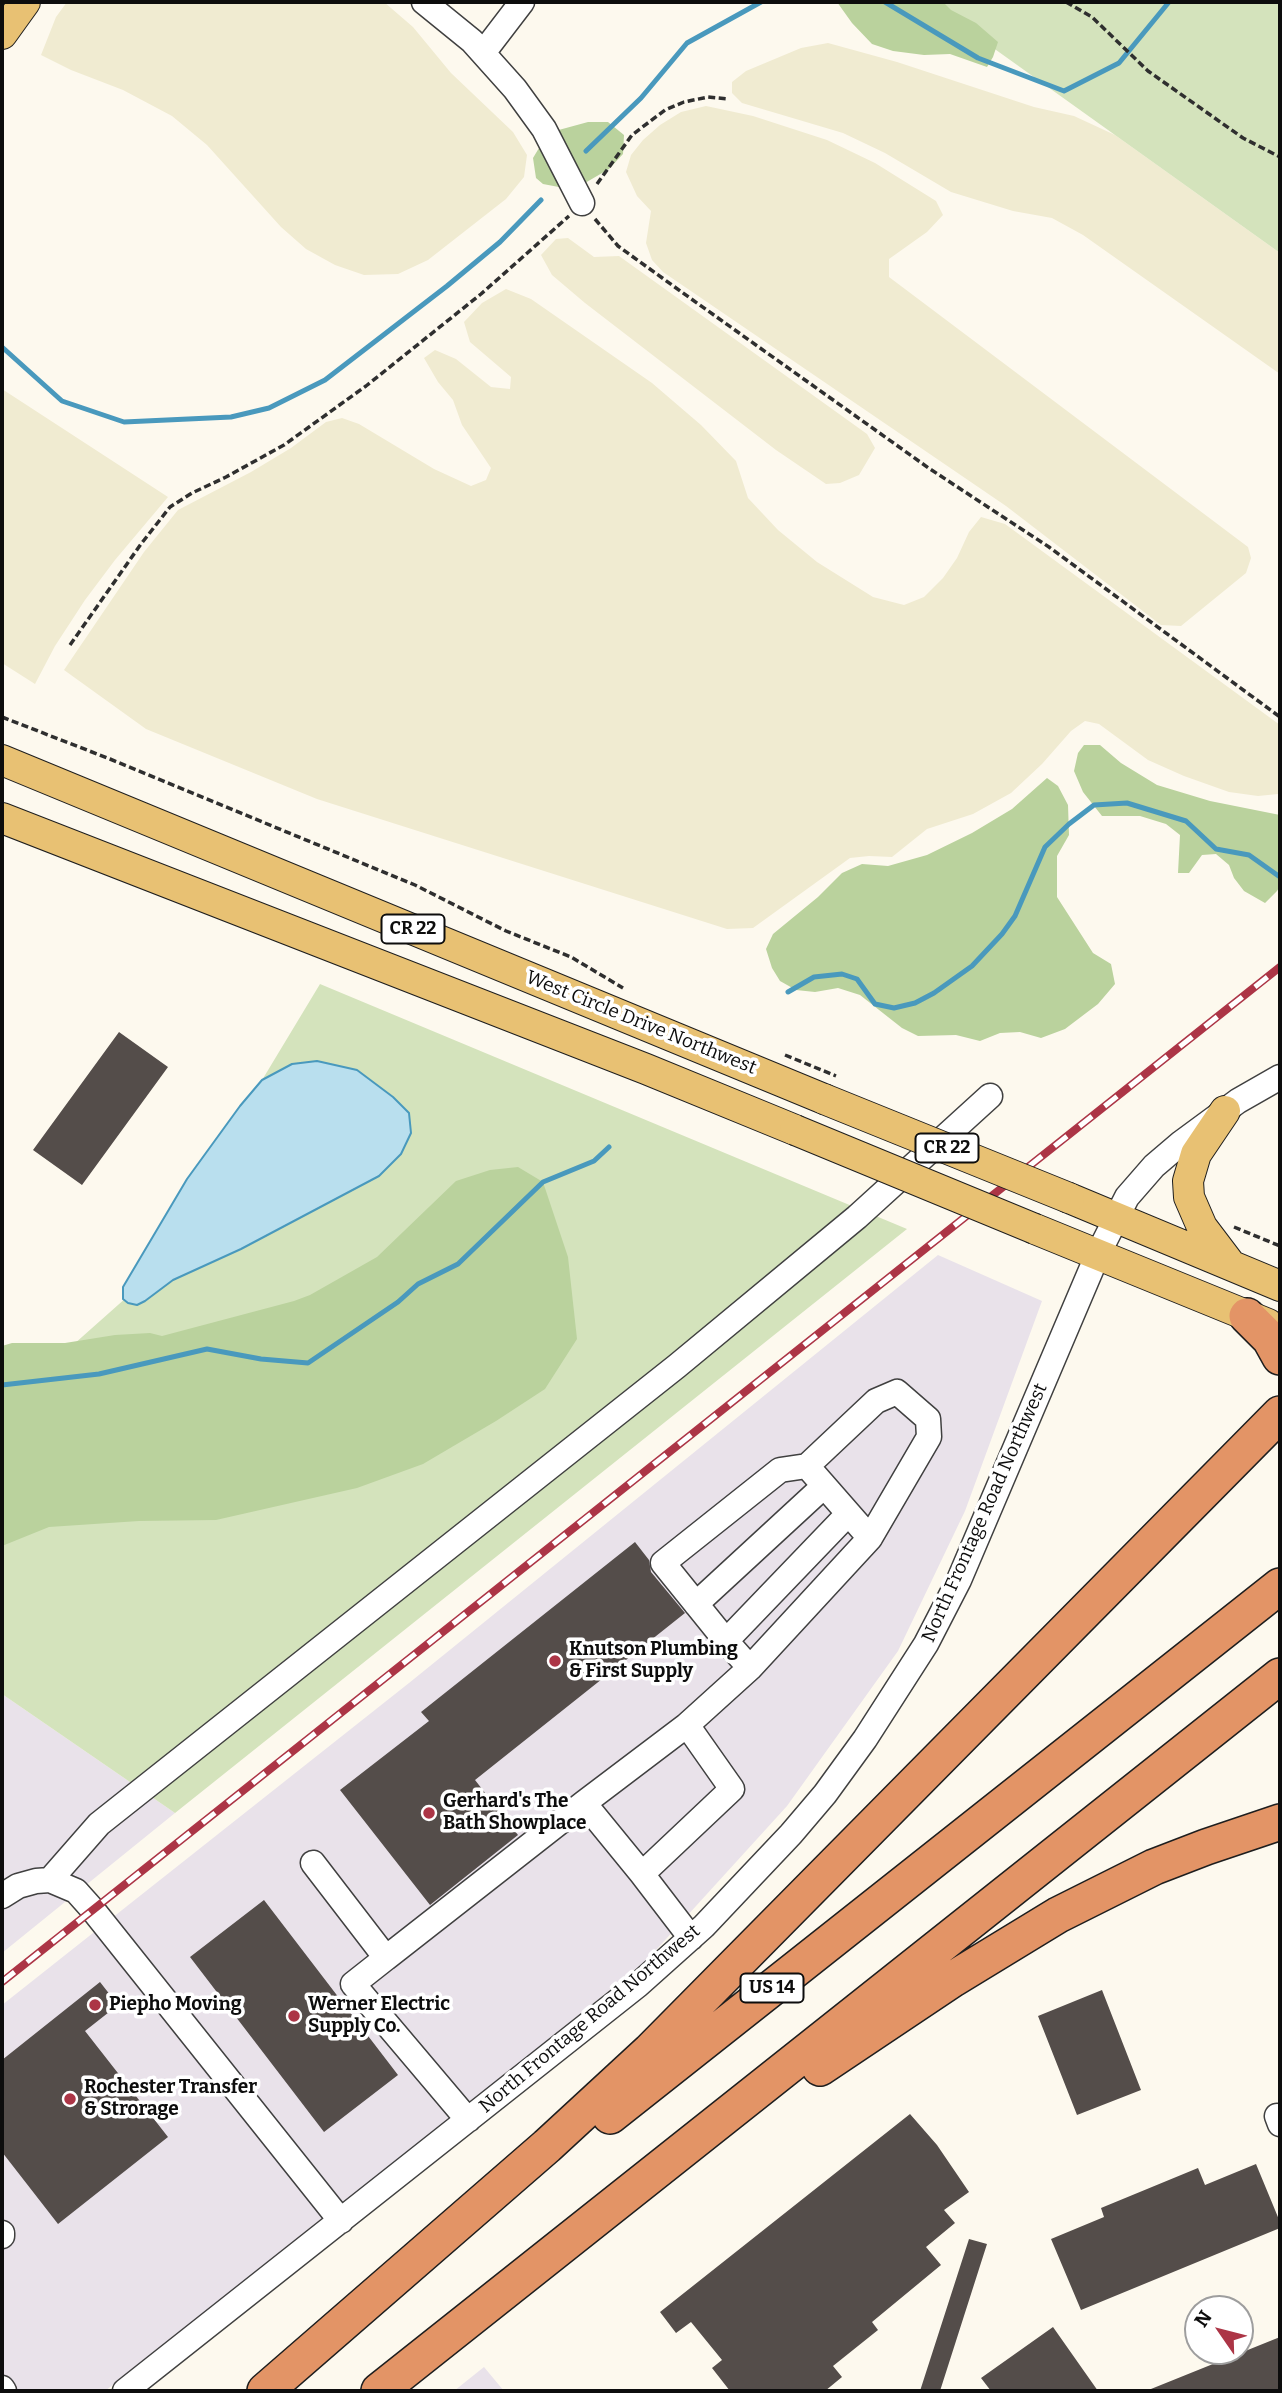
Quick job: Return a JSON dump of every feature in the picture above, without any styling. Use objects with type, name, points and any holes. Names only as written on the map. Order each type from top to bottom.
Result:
[{"type":"highway","points":[[1247,1316],[1270,1339],[1280,1357]]},
{"type":"highway","points":[[265,2391],[547,2146],[641,2060],[1276,1414]]},
{"type":"highway","name":"US 14","points":[[265,2391],[1280,1586]]},
{"type":"highway","points":[[379,2391],[1280,1676]]},
{"type":"highway","points":[[597,2219],[941,1986],[1021,1936],[1154,1867],[1280,1822]]},
{"type":"main road","points":[[2,34],[25,2]]},
{"type":"main road","name":"West Circle Drive Northwest","points":[[2,760],[834,1089],[1069,1198],[1280,1286]]},
{"type":"main road","name":"CR 22","points":[[2,818],[646,1069],[1097,1256]]},
{"type":"main road","points":[[1225,1111],[1196,1154],[1188,1181],[1189,1197],[1202,1227],[1233,1267]]},
{"type":"main road","points":[[1097,1256],[1280,1329]]},
{"type":"street","points":[[425,2],[472,41],[514,89],[544,129],[582,203]]},
{"type":"street","points":[[483,54],[522,2]]},
{"type":"street","name":"North Frontage Road Northwest","points":[[125,2391],[614,2004],[691,1938],[761,1867],[825,1794],[909,1674],[959,1580],[1097,1256],[1127,1197],[1154,1166],[1225,1111],[1280,1077]]},
{"type":"street","points":[[50,1880],[99,1824],[677,1366],[857,1217],[990,1097]]},
{"type":"street","points":[[468,2120],[354,1984],[687,1725],[750,1668],[870,1538],[929,1437],[928,1419],[897,1392],[876,1401],[807,1466],[780,1470],[663,1563],[750,1668]]},
{"type":"street","points":[[807,1466],[870,1538]]},
{"type":"street","points":[[696,1604],[824,1486]]},
{"type":"street","points":[[726,1641],[848,1514]]},
{"type":"street","points":[[642,1874],[732,1789],[687,1725]]},
{"type":"street","points":[[584,1803],[691,1938]]},
{"type":"street","points":[[313,1863],[386,1958]]},
{"type":"street","points":[[2,1896],[18,1886],[50,1880],[76,1891],[341,2221]]},
{"type":"path","points":[[1066,2],[1092,17],[1148,71],[1243,138],[1280,157]]},
{"type":"path","points":[[70,645],[170,507],[285,445],[366,387],[557,229],[582,203],[632,135],[665,110],[684,102],[709,97],[729,99]]},
{"type":"path","points":[[582,203],[618,246],[930,469],[1048,547],[1280,718]]},
{"type":"path","points":[[2,717],[415,885],[506,931],[570,957],[634,993]]},
{"type":"path","points":[[783,1054],[834,1089]]},
{"type":"path","points":[[1225,1223],[1280,1246]]},
{"type":"shaded area","points":[[67,2],[384,2],[413,27],[451,73],[513,132],[527,155],[524,177],[506,199],[428,260],[398,274],[364,275],[335,265],[306,249],[281,227],[207,145],[172,116],[123,90],[41,55],[56,17]]},
{"type":"shaded area","points":[[828,43],[897,62],[1034,107],[1074,116],[1115,135],[1280,253],[1280,374],[1083,235],[1052,218],[1013,211],[951,192],[885,153],[843,133],[742,103],[732,93],[732,82],[746,71],[801,48]]},
{"type":"shaded area","points":[[706,106],[753,116],[827,140],[875,163],[936,201],[943,215],[927,232],[889,259],[889,277],[1248,547],[1251,558],[1246,573],[1181,626],[1161,625],[1006,506],[663,272],[652,260],[646,243],[651,211],[637,196],[626,172],[631,155],[660,125],[681,112]]},
{"type":"shaded area","points":[[568,238],[594,257],[619,256],[867,434],[875,448],[859,475],[840,483],[826,484],[776,450],[585,303],[552,275],[541,255],[556,239]]},
{"type":"shaded area","points":[[506,289],[531,299],[652,383],[701,425],[736,461],[748,498],[778,530],[817,562],[873,597],[904,605],[924,597],[943,578],[957,558],[969,532],[981,517],[1005,524],[1280,725],[1280,792],[1258,796],[1229,792],[1184,776],[1148,760],[1099,724],[1085,721],[1071,731],[1042,764],[1011,793],[973,814],[927,829],[892,857],[850,858],[753,928],[727,929],[317,799],[146,729],[64,670],[144,552],[178,510],[251,472],[291,448],[326,422],[342,418],[359,424],[434,469],[471,486],[486,480],[491,468],[462,425],[453,400],[438,382],[424,358],[435,350],[456,359],[491,387],[510,389],[511,377],[470,342],[464,322],[482,303]]},
{"type":"shaded area","points":[[2,389],[168,497],[85,600],[55,646],[35,684],[2,663]]},
{"type":"shaded area","points":[[938,1255],[1042,1301],[965,1511],[898,1651],[787,1806],[646,1961],[367,2186],[105,2391],[2,2391],[2,2005],[409,1683]]},
{"type":"shaded area","points":[[2,1694],[175,1813],[2,1953]]},
{"type":"shaded area","points":[[484,2367],[504,2391],[454,2391]]},
{"type":"green space","points":[[837,2],[943,2],[951,10],[976,23],[998,42],[987,67],[950,54],[924,55],[893,51],[872,44]]},
{"type":"green space","points":[[929,2],[1280,2],[1280,253],[1115,135]]},
{"type":"green space","points":[[588,122],[608,122],[624,135],[623,154],[609,169],[585,183],[564,188],[543,184],[536,178],[533,158],[542,143],[555,131]]},
{"type":"green space","points":[[1084,745],[1100,745],[1121,763],[1157,785],[1210,801],[1280,815],[1280,886],[1277,891],[1265,903],[1244,891],[1234,878],[1229,865],[1216,854],[1202,855],[1189,873],[1178,873],[1180,835],[1166,824],[1140,816],[1102,816],[1083,792],[1074,771],[1078,753]]},
{"type":"green space","points":[[1047,778],[1058,786],[1068,805],[1069,835],[1057,856],[1057,897],[1093,953],[1111,964],[1115,984],[1098,1004],[1065,1029],[1041,1038],[1020,1032],[1000,1033],[980,1041],[956,1035],[918,1036],[902,1028],[860,995],[838,988],[815,992],[796,990],[780,981],[772,968],[766,949],[773,934],[842,873],[862,864],[888,866],[927,855],[1012,809]]},
{"type":"green space","points":[[320,984],[907,1229],[175,1813],[2,1694],[2,1408],[136,1289]]},
{"type":"green space","points":[[518,1167],[543,1182],[568,1257],[577,1339],[545,1389],[423,1464],[357,1488],[216,1520],[139,1521],[49,1527],[2,1546],[2,1346],[12,1343],[65,1343],[115,1335],[150,1333],[162,1336],[294,1301],[310,1295],[377,1257],[456,1181],[490,1170]]},
{"type":"water","points":[[317,1061],[357,1070],[393,1097],[409,1113],[411,1133],[401,1154],[379,1176],[241,1249],[173,1280],[145,1301],[137,1305],[128,1303],[123,1299],[123,1287],[187,1179],[240,1106],[262,1080],[292,1064]]},
{"type":"building","points":[[119,1032],[168,1067],[82,1185],[33,1150]]},
{"type":"building","points":[[635,1542],[649,1560],[651,1572],[685,1613],[475,1780],[518,1835],[430,1905],[340,1790],[429,1721],[421,1712]]},
{"type":"building","name":"Werner Electric Supply Co.","points":[[264,1900],[398,2075],[324,2132],[190,1957]]},
{"type":"building","name":"Rochester Transfer & Strorage","points":[[100,1982],[118,2005],[85,2031],[168,2137],[58,2224],[2,2152],[2,2060]]},
{"type":"building","points":[[1102,1990],[1141,2090],[1077,2115],[1038,2016]]},
{"type":"building","points":[[910,2114],[937,2145],[969,2192],[944,2210],[955,2223],[926,2247],[941,2265],[872,2322],[878,2330],[833,2366],[842,2377],[825,2391],[730,2391],[712,2368],[722,2360],[691,2322],[676,2333],[660,2312]]},
{"type":"building","points":[[1256,2164],[1280,2222],[1280,2228],[1081,2310],[1051,2239],[1104,2217],[1101,2208],[1198,2168],[1205,2185]]},
{"type":"building","points":[[969,2239],[987,2244],[940,2391],[920,2391]]},
{"type":"building","points":[[1053,2327],[1098,2391],[991,2391],[981,2378]]},
{"type":"building","points":[[1280,2337],[1280,2391],[1146,2391],[1211,2365],[1254,2365],[1254,2347]]},
{"type":"waterway","points":[[586,151],[641,98],[687,43],[761,2]]},
{"type":"waterway","points":[[885,2],[978,58],[1064,91],[1119,63],[1169,2]]},
{"type":"waterway","points":[[2,347],[62,401],[124,422],[231,417],[269,408],[325,380],[500,242],[541,200]]},
{"type":"waterway","points":[[788,992],[814,977],[842,974],[857,979],[875,1004],[894,1008],[915,1003],[934,993],[972,966],[1002,934],[1015,916],[1045,847],[1094,805],[1127,803],[1186,821],[1216,849],[1249,855],[1280,877]]},
{"type":"waterway","points":[[2,1385],[99,1374],[207,1349],[261,1359],[308,1363],[398,1302],[418,1284],[458,1264],[543,1182],[594,1161],[609,1147]]},
{"type":"railway","points":[[2,1982],[1280,967]]},
{"type":"place","name":"Knutson Plumbing & First Supply","points":[[555,1661]]},
{"type":"place","name":"Gerhard's The Bath Showplace","points":[[429,1813]]},
{"type":"place","name":"Piepho Moving","points":[[95,2005]]},
{"type":"place","name":"Werner Electric Supply Co.","points":[[294,2016]]},
{"type":"place","name":"Rochester Transfer & Strorage","points":[[70,2099]]}]
